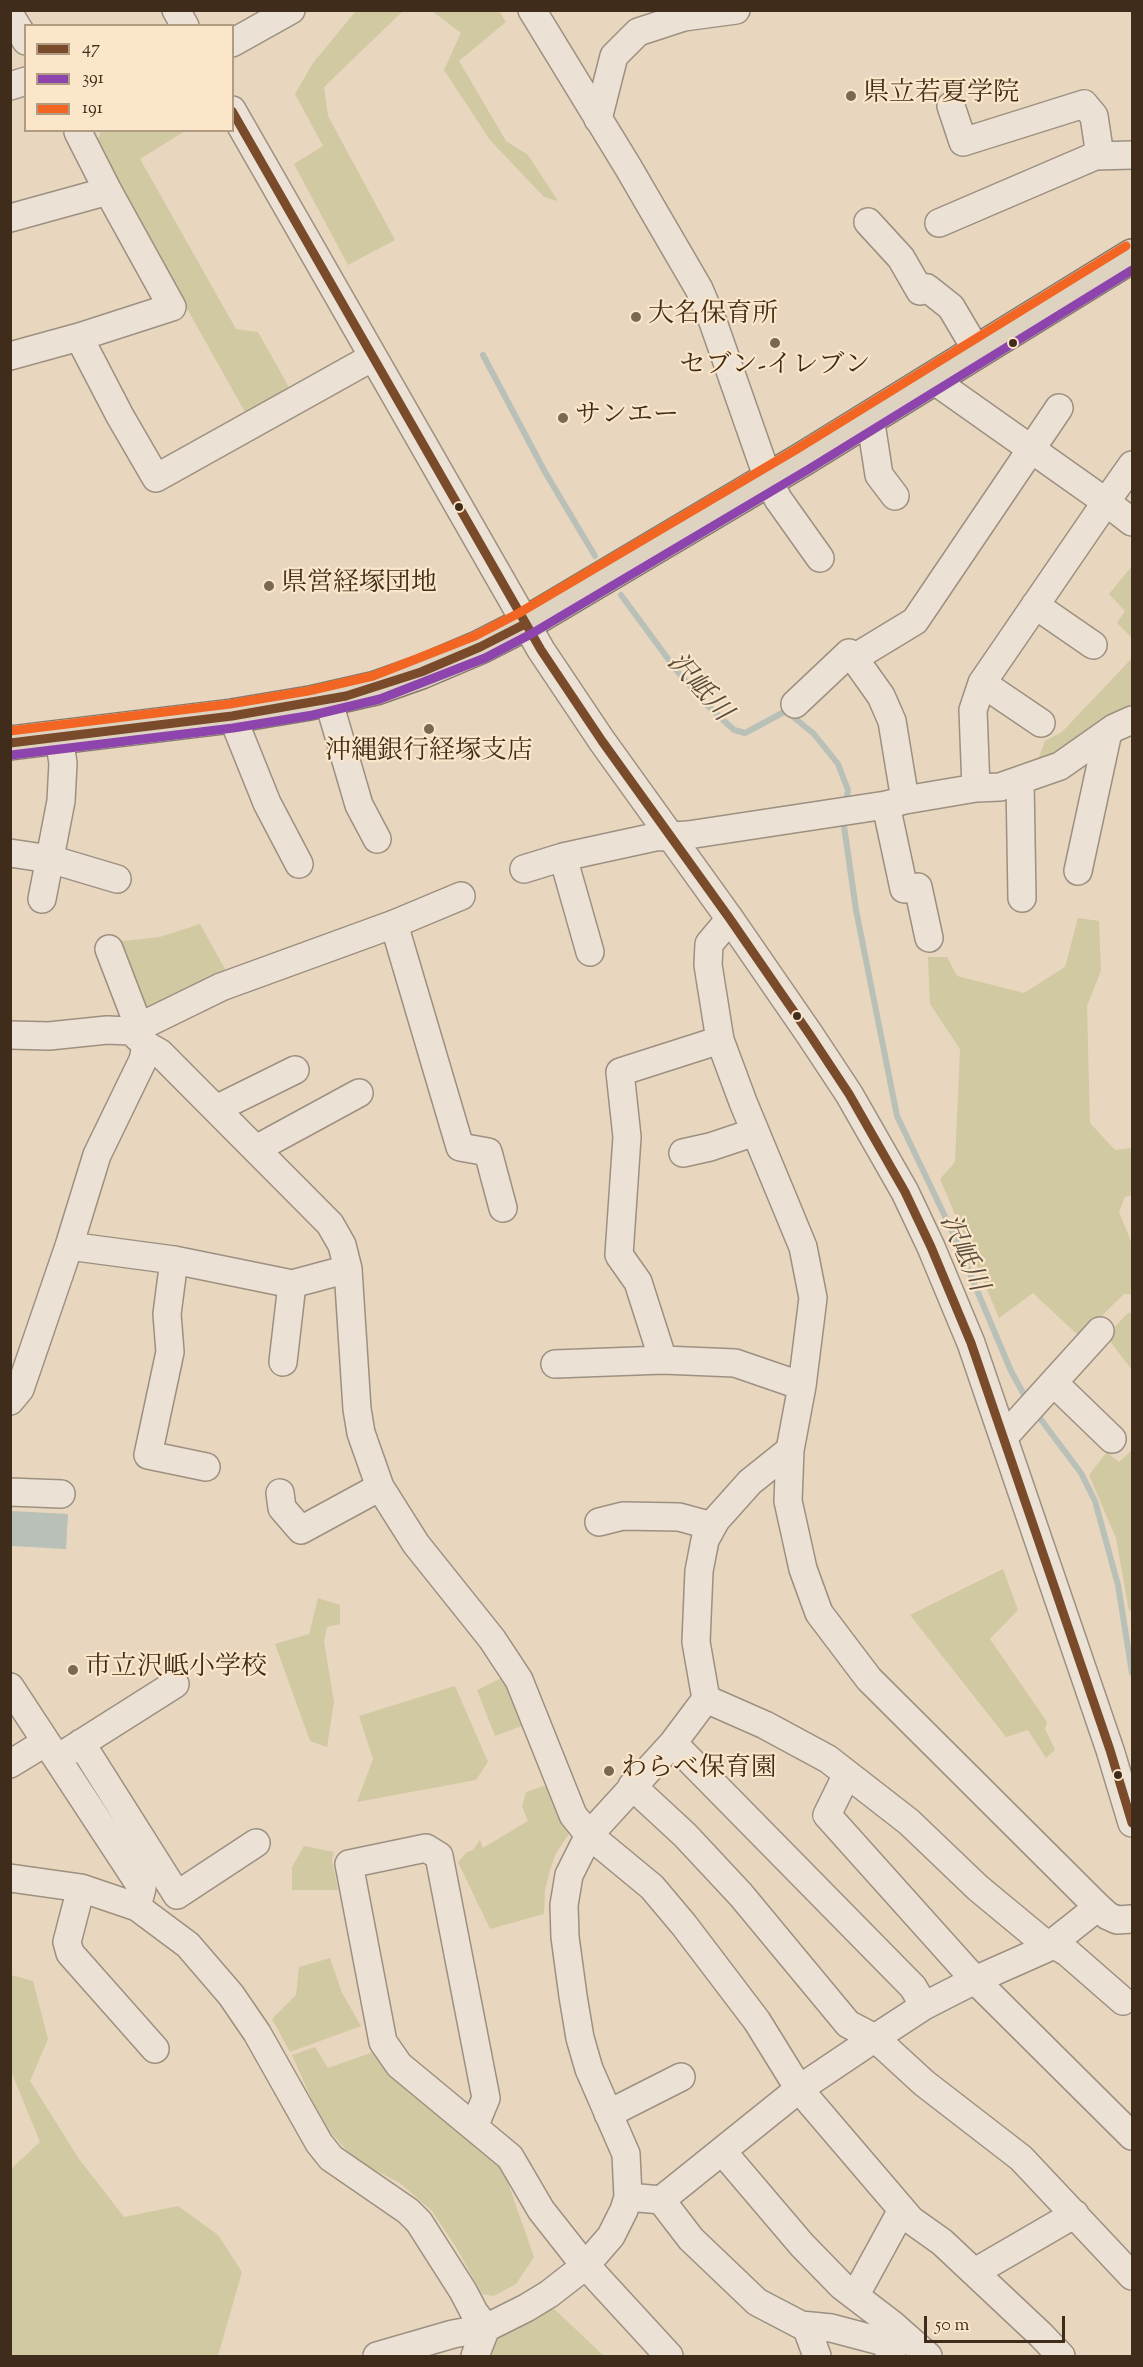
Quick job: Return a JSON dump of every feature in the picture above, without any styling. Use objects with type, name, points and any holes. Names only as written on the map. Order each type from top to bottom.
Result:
[{"type":"main road","points":[[10,743],[232,716],[328,699],[376,688],[422,672],[480,647],[525,624],[768,479],[1132,256]]},
{"type":"street","points":[[176,10],[184,24]]},
{"type":"street","points":[[234,42],[291,10]]},
{"type":"street","points":[[532,10],[699,289],[713,322],[768,479],[778,500],[820,558]]},
{"type":"street","points":[[598,119],[614,56],[638,32],[684,17],[736,10]]},
{"type":"street","points":[[10,15],[24,38]]},
{"type":"street","points":[[951,106],[963,142],[1084,104],[1094,116],[1100,156]]},
{"type":"street","points":[[234,114],[525,624],[602,741],[730,919],[849,1094],[904,1192],[951,1293],[1004,1437],[1107,1739],[1132,1823]]},
{"type":"street","points":[[10,356],[172,307],[78,132]]},
{"type":"street","points":[[939,223],[1095,156],[1132,155]]},
{"type":"street","points":[[10,218],[108,191]]},
{"type":"street","points":[[880,226],[901,258],[912,295],[927,288],[951,306],[977,351]]},
{"type":"street","points":[[79,337],[120,416],[156,478],[373,357]]},
{"type":"street","points":[[932,379],[1132,522]]},
{"type":"street","points":[[854,658],[915,621],[1059,408]]},
{"type":"street","points":[[870,417],[879,474],[895,496]]},
{"type":"street","points":[[976,788],[973,710],[982,683],[1132,465]]},
{"type":"street","points":[[1035,605],[1093,645]]},
{"type":"street","points":[[795,704],[849,653],[881,696],[892,722],[904,889],[918,887],[929,938]]},
{"type":"street","points":[[982,683],[1041,723]]},
{"type":"street","points":[[328,699],[359,806],[377,839]]},
{"type":"street","points":[[232,716],[267,803],[299,864]]},
{"type":"street","points":[[524,869],[563,856],[655,837],[976,788],[1000,787],[1020,782],[1060,766],[1108,732],[1132,720]]},
{"type":"street","points":[[1078,871],[1108,732]]},
{"type":"street","points":[[42,899],[61,801],[63,763],[59,738]]},
{"type":"street","points":[[1020,782],[1022,898]]},
{"type":"street","points":[[10,853],[50,860],[117,879]]},
{"type":"street","points":[[563,856],[590,952]]},
{"type":"street","points":[[139,1034],[221,987],[394,924],[461,896]]},
{"type":"street","points":[[730,919],[709,944],[708,965],[720,1040],[803,1247],[813,1298],[802,1386],[790,1450],[788,1501],[803,1569],[819,1613],[869,1679],[1098,1907],[1117,1920],[1132,1919]]},
{"type":"street","points":[[394,924],[460,1148],[488,1152],[503,1208]]},
{"type":"street","points":[[10,1401],[20,1389],[69,1246],[97,1155],[143,1060],[139,1034],[110,949]]},
{"type":"street","points":[[10,1035],[49,1036],[107,1030],[139,1034],[330,1224],[342,1245],[348,1269],[357,1409],[361,1433],[380,1487],[416,1544],[492,1639],[519,1680],[573,1815],[589,1835],[652,1887],[684,1925],[757,2021],[799,2090],[911,2220],[942,2242],[1061,2356]]},
{"type":"street","points":[[663,1360],[638,1282],[620,1255],[627,1137],[620,1072],[720,1040]]},
{"type":"street","points":[[216,1109],[295,1070]]},
{"type":"street","points":[[256,1149],[359,1093]]},
{"type":"street","points":[[683,1153],[710,1147],[755,1132]]},
{"type":"street","points":[[69,1246],[174,1260],[292,1284],[348,1269]]},
{"type":"street","points":[[174,1260],[166,1314],[170,1352],[148,1455],[206,1467]]},
{"type":"street","points":[[283,1362],[292,1284]]},
{"type":"street","points":[[1004,1437],[1100,1331]]},
{"type":"street","points":[[555,1364],[663,1360],[735,1363],[802,1386]]},
{"type":"street","points":[[1038,1400],[1112,1439]]},
{"type":"street","points":[[377,2356],[453,2334],[486,2328],[549,2294],[585,2266],[611,2236],[624,2210],[628,2197],[626,2154],[589,2068],[580,2038],[565,1937],[564,1905],[569,1875],[589,1835],[632,1785],[673,1743],[706,1699],[696,1642],[699,1571],[705,1540],[712,1526],[750,1482],[790,1450]]},
{"type":"street","points":[[280,1493],[282,1508],[301,1530],[380,1487]]},
{"type":"street","points":[[10,1492],[61,1494]]},
{"type":"street","points":[[599,1522],[623,1516],[679,1516],[712,1526]]},
{"type":"street","points":[[10,1764],[81,1743],[176,1684]]},
{"type":"street","points":[[10,1687],[142,1888],[137,1907]]},
{"type":"street","points":[[706,1699],[765,1725],[828,1759],[909,1822],[978,1888],[1042,1941],[1053,1944],[1068,1953],[1123,2001]]},
{"type":"street","points":[[81,1743],[177,1895],[256,1843]]},
{"type":"street","points":[[673,1743],[914,1987],[924,2006]]},
{"type":"street","points":[[847,1774],[828,1815],[975,1980],[1132,2136]]},
{"type":"street","points":[[632,1785],[685,1835],[741,1895],[848,2024],[875,2038],[924,2083],[1021,2157],[1132,2276]]},
{"type":"street","points":[[474,2127],[486,2098],[439,1856],[426,1848],[349,1864],[383,2042],[399,2065],[510,2157],[540,2210],[585,2266],[669,2356]]},
{"type":"street","points":[[10,1878],[81,1888],[137,1907],[188,1945],[210,1970],[257,2033],[319,2143],[331,2158],[408,2211],[419,2222],[486,2328]]},
{"type":"street","points":[[81,1888],[67,1942],[70,1953],[155,2049]]},
{"type":"street","points":[[628,2197],[661,2199],[799,2090],[875,2038],[924,2006],[975,1980],[1045,1950],[1098,1907]]},
{"type":"street","points":[[608,2114],[681,2077]]},
{"type":"street","points":[[722,2151],[802,2245],[842,2286],[893,2325],[928,2356]]},
{"type":"street","points":[[661,2199],[691,2239],[757,2302],[801,2325],[831,2328],[884,2342],[892,2356]]},
{"type":"street","points":[[855,2296],[902,2210]]},
{"type":"street","points":[[975,2272],[1075,2214]]},
{"type":"street","points":[[806,2326],[817,2356]]},
{"type":"street","points":[[475,2356],[486,2328]]},
{"type":"shaded area","points":[[356,11],[403,11],[324,87],[328,116],[395,240],[348,265],[294,164],[323,146],[295,94],[313,63]]},
{"type":"shaded area","points":[[432,11],[499,11],[506,22],[459,61],[506,141],[528,155],[558,201],[544,197],[490,140],[444,70],[461,33]]},
{"type":"shaded area","points":[[101,132],[183,132],[140,159],[236,329],[258,332],[291,391],[245,412],[96,146]]},
{"type":"shaded area","points":[[1132,566],[1132,638],[1117,623],[1125,611],[1109,594]]},
{"type":"shaded area","points":[[1132,658],[1132,710],[1036,765],[1045,741],[1062,732]]},
{"type":"shaded area","points":[[1078,918],[1099,921],[1101,971],[1087,1006],[1090,1123],[1115,1150],[1132,1148],[1132,1195],[1125,1197],[1119,1212],[1132,1244],[1132,1294],[1124,1294],[1080,1337],[1033,1293],[999,1318],[940,1179],[955,1162],[960,1049],[930,1004],[928,957],[947,957],[957,976],[1024,993],[1065,967]]},
{"type":"shaded area","points":[[200,924],[226,971],[146,1010],[139,989],[131,987],[114,942],[160,937]]},
{"type":"shaded area","points":[[1132,1312],[1132,1370],[1106,1336],[1128,1313]]},
{"type":"shaded area","points":[[1132,1450],[1132,1611],[1129,1611],[1116,1538],[1089,1475],[1107,1452],[1119,1462]]},
{"type":"shaded area","points":[[11,1511],[68,1514],[66,1549],[11,1546]]},
{"type":"shaded area","points":[[1003,1569],[1018,1610],[990,1639],[1047,1722],[1045,1729],[1055,1750],[1046,1758],[1028,1730],[1006,1737],[910,1615]]},
{"type":"shaded area","points":[[318,1598],[340,1605],[340,1624],[327,1627],[324,1642],[334,1702],[327,1747],[310,1741],[275,1644],[309,1634]]},
{"type":"shaded area","points":[[506,1676],[530,1723],[495,1736],[477,1690]]},
{"type":"shaded area","points":[[455,1686],[488,1762],[476,1780],[357,1802],[373,1759],[359,1716]]},
{"type":"shaded area","points":[[550,1784],[569,1834],[556,1853],[550,1870],[545,1890],[544,1914],[490,1929],[458,1862],[467,1852],[473,1850],[480,1840],[483,1848],[528,1821],[522,1806],[526,1792]]},
{"type":"shaded area","points":[[304,1846],[334,1852],[332,1860],[338,1890],[292,1890],[292,1867]]},
{"type":"shaded area","points":[[330,1958],[342,1993],[361,2026],[290,2052],[272,2019],[296,1995],[299,1967]]},
{"type":"shaded area","points":[[11,1975],[33,1981],[48,2039],[30,2081],[79,2159],[124,2217],[178,2206],[218,2235],[242,2272],[218,2356],[11,2356],[11,2169],[40,2142],[11,2071]]},
{"type":"shaded area","points":[[315,2047],[328,2068],[379,2050],[501,2163],[534,2257],[516,2284],[494,2296],[482,2294],[456,2247],[432,2211],[400,2183],[367,2166],[348,2152],[329,2131],[316,2109],[292,2055]]},
{"type":"shaded area","points":[[550,2305],[604,2356],[488,2356],[495,2333]]},
{"type":"waterway","name":"沢岻川","points":[[483,355],[545,472],[595,556]]},
{"type":"waterway","name":"沢岻川","points":[[621,595],[677,671],[706,704],[734,730],[745,733],[786,711],[814,734],[838,764],[848,790],[846,804]]},
{"type":"waterway","name":"沢岻川","points":[[843,819],[856,910],[897,1116],[952,1231],[1011,1371],[1028,1402]]},
{"type":"waterway","name":"沢岻川","points":[[1036,1413],[1081,1473],[1095,1501],[1118,1585],[1132,1673]]},
{"type":"transit line","name":"47","points":[[234,114],[541,650],[602,741],[810,1035],[849,1094],[905,1192],[971,1343],[1110,1750],[1132,1823]]},
{"type":"transit line","name":"191","points":[[10,731],[230,704],[308,691],[373,676],[475,636],[519,613],[797,449],[1126,246]]},
{"type":"transit line","name":"391","points":[[11,755],[233,728],[313,715],[380,699],[485,658],[531,634],[809,469],[1132,270]]},
{"type":"transit line","name":"47","points":[[10,743],[232,716],[346,696],[421,672],[480,647],[525,624]]},
{"type":"place","name":"県立若夏学院","points":[[851,96]]},
{"type":"place","name":"大名保育所","points":[[636,317]]},
{"type":"place","name":"セブン-イレブン","points":[[775,343]]},
{"type":"place","name":"サンエー","points":[[563,418]]},
{"type":"place","name":"県営経塚団地","points":[[269,586]]},
{"type":"place","name":"沖縄銀行経塚支店","points":[[429,729]]},
{"type":"place","name":"市立沢岻小学校","points":[[73,1670]]},
{"type":"place","name":"わらべ保育園","points":[[609,1771]]}]
